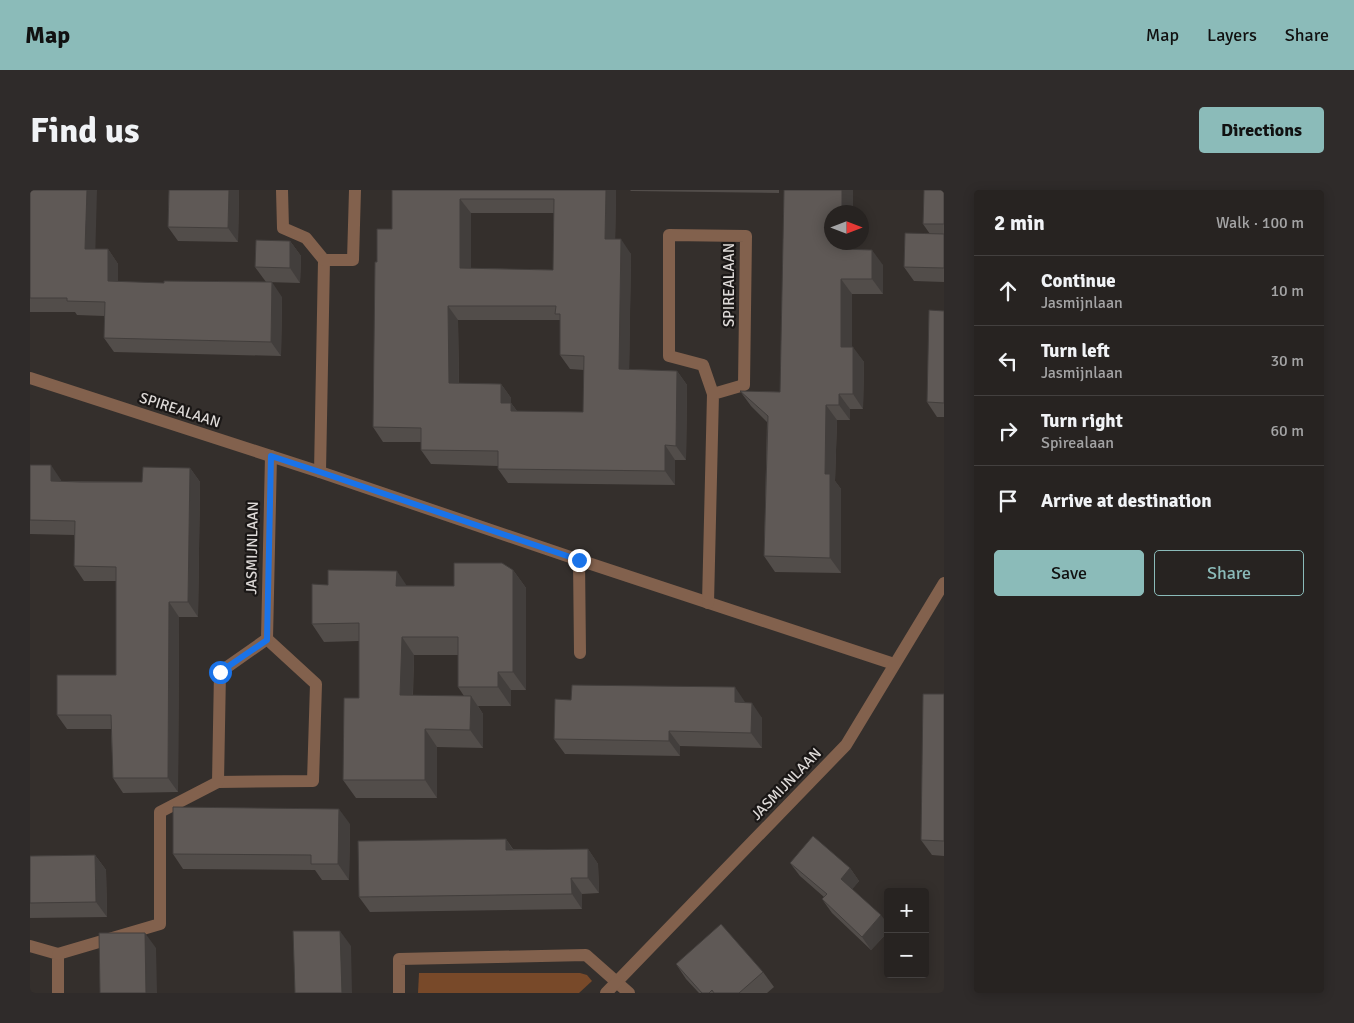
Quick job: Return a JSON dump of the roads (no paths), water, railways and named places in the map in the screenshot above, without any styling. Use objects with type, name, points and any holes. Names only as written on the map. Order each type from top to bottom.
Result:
[{"type":"street","points":[[282,190],[283,228],[306,238],[324,260],[320,472]]},
{"type":"street","points":[[324,260],[353,260],[355,190]]},
{"type":"street","name":"SPIREALAAN","points":[[708,603],[712,394],[703,365],[669,356],[669,235],[746,236],[744,385],[712,394]]},
{"type":"street","name":"SPIREALAAN","points":[[30,378],[320,472],[894,664]]},
{"type":"street","name":"JASMIJNLAAN","points":[[267,640],[271,456]]},
{"type":"street","points":[[579,560],[580,653]]},
{"type":"street","name":"JASMIJNLAAN","points":[[606,993],[846,745],[944,583]]},
{"type":"street","points":[[30,946],[58,954],[160,924],[160,812],[218,782],[313,781],[316,684],[267,640],[220,672],[218,782]]},
{"type":"street","points":[[58,954],[58,993]]},
{"type":"street","points":[[399,993],[399,959],[586,955],[629,993]]}]
